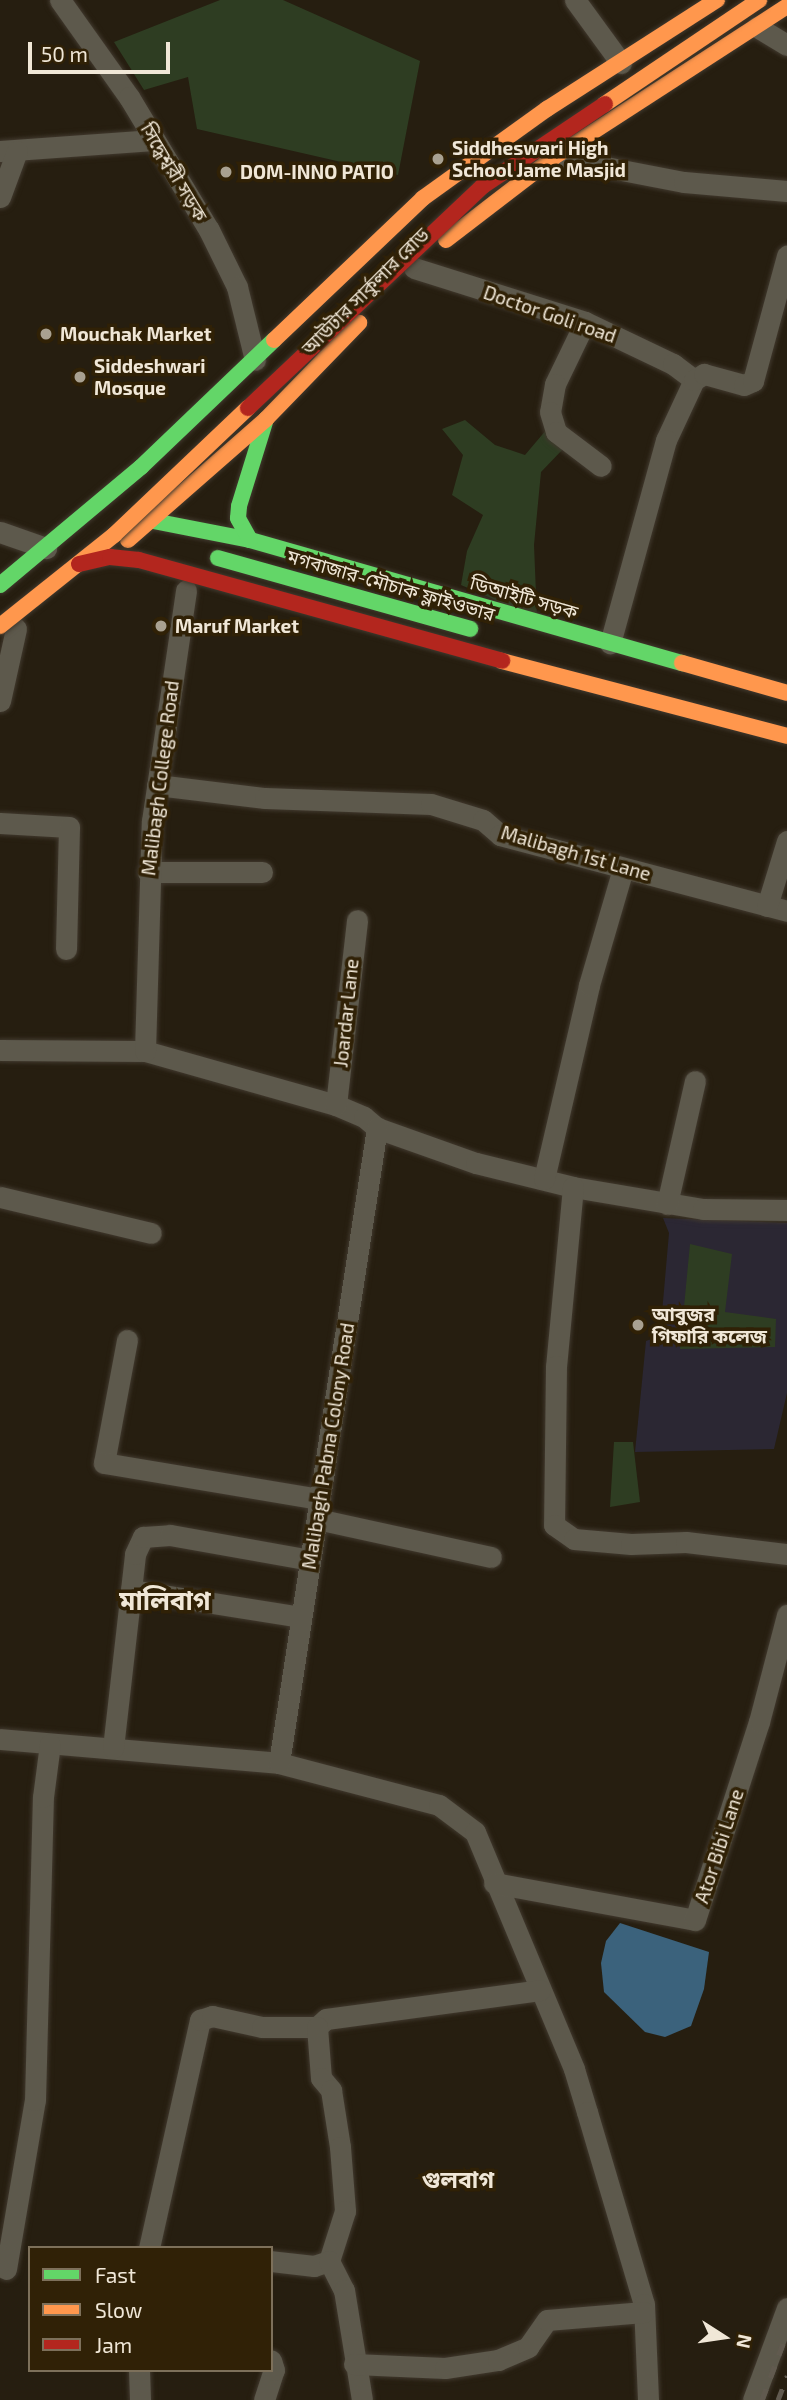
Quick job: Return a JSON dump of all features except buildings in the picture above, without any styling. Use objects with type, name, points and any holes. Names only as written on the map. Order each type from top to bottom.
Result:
[{"type":"main road","name":"আউটার সার্কুলার রোড","points":[[61,540],[255,360],[359,255],[423,198],[717,0]]},
{"type":"main road","name":"আউটার সার্কুলার রোড","points":[[0,586],[213,417],[434,202],[738,0]]},
{"type":"main road","name":"আউটার সার্কুলার রোড","points":[[4,629],[114,535],[483,186],[759,0]]},
{"type":"main road","name":"আউটার সার্কুলার রোড","points":[[4,629],[86,573],[158,537],[175,502],[266,419],[414,268],[469,219],[554,157],[787,6]]},
{"type":"main road","points":[[250,540],[238,517],[239,506],[266,419]]},
{"type":"main road","points":[[143,465],[175,502]]},
{"type":"main road","points":[[143,465],[140,487],[158,537],[192,577],[256,599],[264,608]]},
{"type":"main road","points":[[0,600],[61,540],[120,517],[158,537]]},
{"type":"main road","points":[[61,540],[114,535],[158,537]]},
{"type":"main road","name":"ডিআইটি সড়ক","points":[[158,537],[250,540],[787,693]]},
{"type":"main road","points":[[61,540],[86,573]]},
{"type":"main road","name":"মগবাজার-মৌচাক ফ্লাইওভার","points":[[201,554],[488,635]]},
{"type":"main road","points":[[4,629],[69,568],[102,558],[139,559],[787,736]]},
{"type":"main road","points":[[69,585],[111,573],[186,590],[264,608],[549,690],[787,748]]},
{"type":"street","name":"সিদ্ধেশ্বরী সড়ক","points":[[60,0],[154,140],[209,230],[237,287],[255,360]]},
{"type":"street","points":[[575,0],[621,63]]},
{"type":"street","points":[[757,27],[787,45]]},
{"type":"street","points":[[0,197],[8,151],[154,140]]},
{"type":"street","points":[[554,157],[645,176],[787,191]]},
{"type":"street","points":[[610,643],[666,440],[694,380],[704,374],[744,385],[753,380],[779,319],[787,256]]},
{"type":"street","name":"Doctor Goli road","points":[[414,268],[584,322],[673,364],[694,380]]},
{"type":"street","points":[[584,322],[555,384],[550,412],[556,432],[601,466]]},
{"type":"street","points":[[0,532],[61,540]]},
{"type":"street","name":"Malibagh College Road","points":[[145,1051],[148,872],[157,785],[186,590]]},
{"type":"street","points":[[0,701],[4,629]]},
{"type":"street","name":"Malibagh 1st Lane","points":[[157,785],[265,798],[431,804],[483,820],[500,835],[777,909]]},
{"type":"street","points":[[0,823],[69,827],[66,949]]},
{"type":"street","points":[[777,909],[787,841]]},
{"type":"street","points":[[544,1179],[589,985],[623,869]]},
{"type":"street","points":[[148,872],[262,872]]},
{"type":"street","name":"Joardar Lane","points":[[336,1105],[357,920]]},
{"type":"street","points":[[0,1050],[145,1051],[336,1105],[365,1117],[377,1128],[476,1163],[573,1187],[667,1204],[787,1210]]},
{"type":"street","points":[[667,1204],[695,1081]]},
{"type":"street","name":"Malibagh Pabna Colony Road","points":[[279,1763],[377,1128]]},
{"type":"street","points":[[573,1187],[555,1366],[554,1525],[574,1539],[631,1544],[686,1542],[787,1554]]},
{"type":"street","points":[[0,1197],[151,1233]]},
{"type":"street","points":[[127,1340],[104,1463],[319,1509],[491,1557]]},
{"type":"street","points":[[113,1748],[138,1541],[148,1535],[310,1560]]},
{"type":"street","points":[[131,1590],[301,1617]]},
{"type":"street","name":"Ator Bibi Lane","points":[[494,1883],[695,1920],[759,1722],[787,1615]]},
{"type":"street","points":[[0,1739],[279,1763],[439,1805],[475,1832],[494,1883],[574,2069],[644,2312],[648,2400]]},
{"type":"street","points":[[6,2269],[35,2100],[41,1833],[50,1744]]},
{"type":"street","points":[[149,2246],[200,2020],[212,2016],[262,2027],[317,2027],[326,2019],[540,1990]]},
{"type":"street","points":[[317,2027],[321,2078],[331,2090],[340,2147],[345,2211],[329,2261],[344,2290],[362,2400]]},
{"type":"street","points":[[273,2261],[314,2266],[329,2261]]},
{"type":"street","points":[[753,2400],[787,2308]]},
{"type":"street","points":[[354,2364],[445,2368],[498,2360],[528,2347],[547,2320],[644,2312]]},
{"type":"street","points":[[264,2400],[273,2367]]},
{"type":"street","points":[[139,2372],[140,2400]]},
{"type":"shaded area","points":[[663,1218],[787,1223],[787,1393],[774,1449],[635,1452],[646,1341],[660,1336],[669,1233]]},
{"type":"green space","points":[[220,0],[283,0],[420,61],[398,175],[197,129],[188,77],[144,90],[114,42]]},
{"type":"green space","points":[[465,420],[495,445],[525,455],[547,429],[565,447],[541,472],[534,545],[537,618],[461,585],[467,551],[483,515],[452,495],[463,455],[442,429]]},
{"type":"green space","points":[[690,1244],[732,1254],[725,1312],[776,1319],[775,1347],[680,1349]]},
{"type":"green space","points":[[614,1442],[633,1442],[640,1502],[610,1507]]},
{"type":"water","points":[[620,1923],[709,1952],[704,1989],[691,2026],[665,2037],[645,2032],[604,1992],[601,1963],[606,1941]]},
{"type":"railway","points":[[762,2400],[787,2333]]},
{"type":"railway","points":[[778,2400],[787,2376]]},
{"type":"traffic: fast","points":[[0,585],[141,467],[274,340]]},
{"type":"traffic: fast","points":[[250,540],[238,518],[239,506],[266,419]]},
{"type":"traffic: fast","points":[[138,518],[250,540],[682,663]]},
{"type":"traffic: fast","points":[[218,558],[470,629]]},
{"type":"traffic: slow","points":[[274,340],[423,198],[547,109],[717,0]]},
{"type":"traffic: slow","points":[[605,104],[759,0]]},
{"type":"traffic: slow","points":[[446,240],[554,157],[787,6]]},
{"type":"traffic: slow","points":[[128,540],[266,419],[359,323]]},
{"type":"traffic: slow","points":[[0,626],[114,535],[248,408]]},
{"type":"traffic: slow","points":[[502,661],[787,736]]},
{"type":"traffic: slow","points":[[682,663],[787,693]]},
{"type":"traffic: jam","points":[[248,408],[483,186],[605,104]]},
{"type":"traffic: jam","points":[[79,564],[110,557],[139,560],[502,661]]},
{"type":"place","name":"Siddheswari High School Jame Masjid","points":[[438,159]]},
{"type":"place","name":"DOM-INNO PATIO","points":[[226,172]]},
{"type":"place","name":"Mouchak Market","points":[[46,334]]},
{"type":"place","name":"Siddeshwari Mosque","points":[[80,377]]},
{"type":"place","name":"Maruf Market","points":[[161,626]]},
{"type":"place","name":"আবুজর গিফারি কলেজ","points":[[638,1325]]},
{"type":"district","name":"মালিবাগ","points":[[165,1600]]},
{"type":"district","name":"গুলবাগ","points":[[458,2179]]}]
